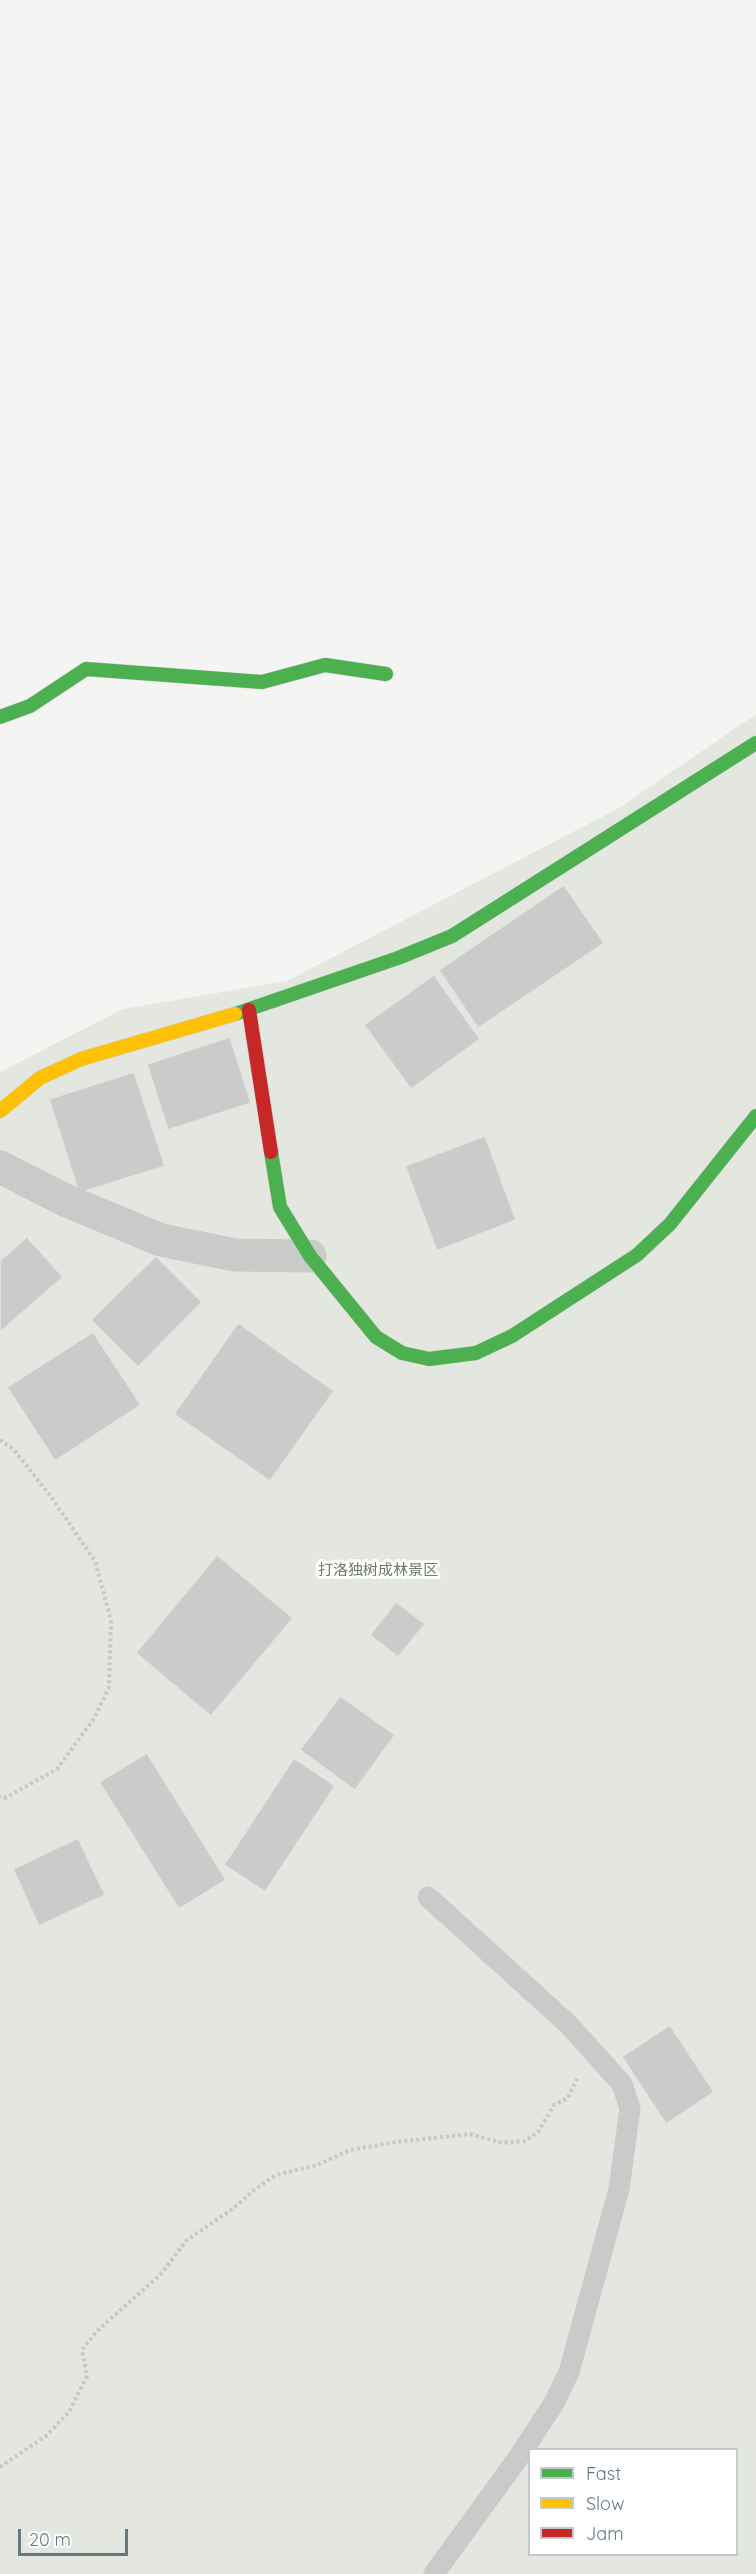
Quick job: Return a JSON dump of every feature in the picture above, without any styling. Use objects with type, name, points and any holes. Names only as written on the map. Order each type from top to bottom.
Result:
[{"type":"street","points":[[0,717],[30,706],[86,669],[262,682],[325,665],[386,674]]},
{"type":"street","points":[[0,1111],[40,1078],[81,1059],[249,1010],[398,958],[452,936],[756,743]]},
{"type":"street","points":[[249,1010],[277,1198],[287,1223],[310,1256],[376,1337],[402,1353],[429,1359],[476,1353],[512,1336],[648,1246],[710,1175],[756,1116]]},
{"type":"street","points":[[0,1167],[67,1201],[161,1240],[235,1255],[310,1256]]},
{"type":"lane","points":[[429,1898],[569,2025],[610,2069],[628,2096],[629,2128],[619,2189],[569,2372],[554,2403],[518,2458],[434,2574]]},
{"type":"path","points":[[0,1440],[14,1450],[50,1494],[95,1561],[111,1621],[109,1687],[93,1720],[57,1769],[5,1798],[0,1797]]},
{"type":"path","points":[[0,2467],[46,2436],[69,2412],[87,2376],[82,2350],[97,2331],[159,2275],[187,2240],[234,2208],[276,2175],[317,2165],[350,2150],[396,2142],[470,2134],[502,2143],[525,2141],[532,2138],[554,2105],[568,2098],[576,2083],[578,2075],[570,2053],[569,2025]]},
{"type":"green space","name":"打洛独树成林景区","points":[[756,714],[756,2574],[0,2574],[0,1072],[123,1009],[287,981],[619,808]]},
{"type":"building","points":[[564,885],[604,943],[478,1028],[439,970]]},
{"type":"building","points":[[434,975],[480,1039],[411,1089],[364,1025]]},
{"type":"building","points":[[230,1037],[251,1103],[168,1130],[147,1064]]},
{"type":"building","points":[[134,1072],[165,1166],[79,1193],[49,1099]]},
{"type":"building","points":[[485,1136],[516,1220],[437,1251],[405,1166]]},
{"type":"building","points":[[27,1237],[63,1277],[0,1332],[0,1261]]},
{"type":"building","points":[[156,1256],[202,1302],[138,1367],[91,1320]]},
{"type":"building","points":[[238,1323],[334,1391],[270,1481],[174,1414]]},
{"type":"building","points":[[93,1332],[141,1405],[55,1461],[7,1387]]},
{"type":"building","points":[[217,1555],[293,1618],[211,1716],[136,1653]]},
{"type":"building","points":[[396,1602],[425,1624],[398,1657],[370,1635]]},
{"type":"building","points":[[340,1696],[395,1735],[355,1790],[300,1750]]},
{"type":"building","points":[[147,1753],[226,1880],[179,1909],[99,1782]]},
{"type":"building","points":[[294,1758],[335,1786],[265,1892],[224,1865]]},
{"type":"building","points":[[78,1838],[105,1895],[39,1926],[13,1869]]},
{"type":"building","points":[[670,2025],[714,2092],[666,2124],[622,2057]]},
{"type":"traffic: fast","points":[[0,717],[30,706],[86,669],[262,682],[325,665],[386,674]]},
{"type":"traffic: fast","points":[[235,1014],[398,958],[452,936],[756,743]]},
{"type":"traffic: fast","points":[[271,1152],[280,1207],[310,1256],[376,1337],[402,1353],[429,1359],[476,1353],[512,1336],[637,1255],[670,1224],[756,1116]]},
{"type":"traffic: slow","points":[[0,1111],[40,1078],[81,1059],[235,1014]]},
{"type":"traffic: jam","points":[[249,1010],[271,1152]]}]
